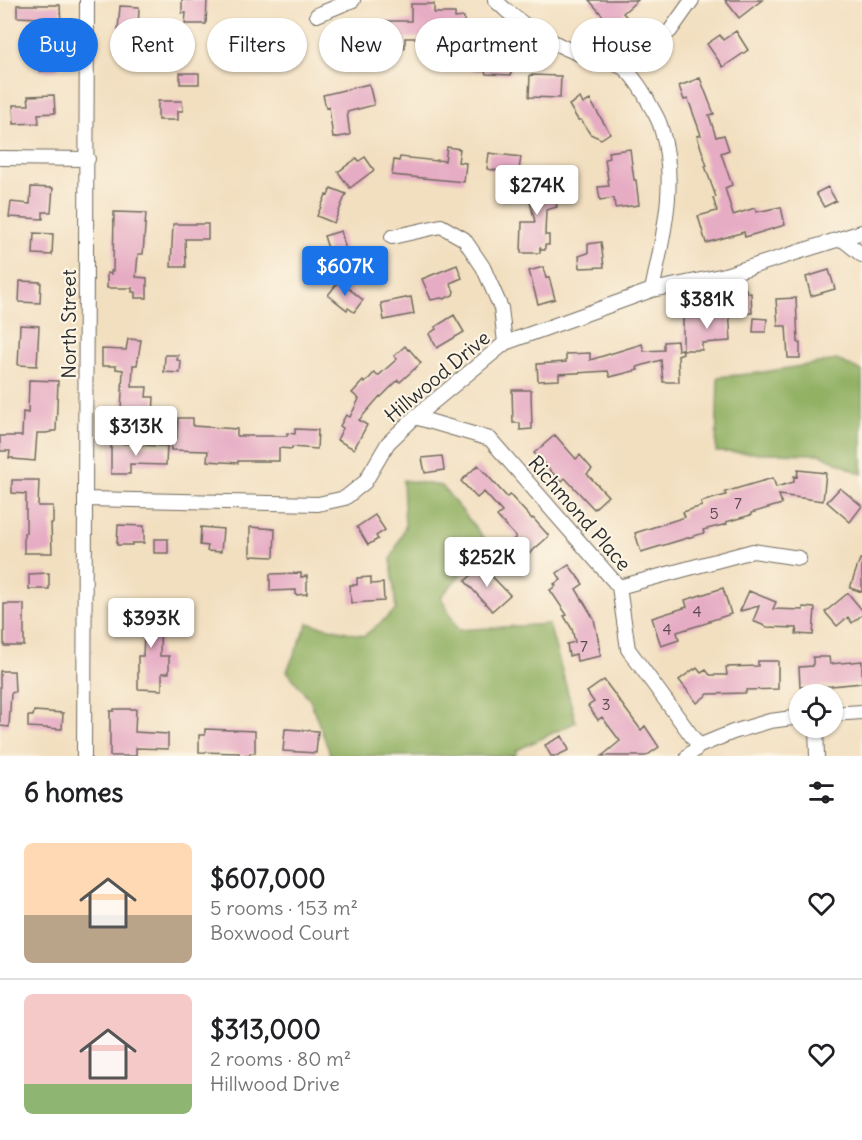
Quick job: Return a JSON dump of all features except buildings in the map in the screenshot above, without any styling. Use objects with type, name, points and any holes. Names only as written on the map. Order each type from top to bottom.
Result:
[{"type":"street","name":"North Street","points":[[84,756],[87,0]]},
{"type":"street","points":[[317,15],[353,0]]},
{"type":"street","points":[[495,0],[523,25],[571,49]]},
{"type":"street","points":[[673,27],[692,0]]},
{"type":"street","points":[[627,72],[644,92],[661,127],[668,162],[668,200],[652,290]]},
{"type":"street","points":[[0,159],[88,159]]},
{"type":"street","points":[[392,237],[441,226],[464,239],[483,267],[501,308],[505,343]]},
{"type":"street","name":"Hillwood Drive","points":[[86,499],[318,504],[345,498],[365,482],[388,443],[415,417],[505,343],[652,290],[725,275],[862,232]]},
{"type":"street","points":[[842,239],[862,255]]},
{"type":"street","name":"Richmond Place","points":[[415,417],[490,439],[619,587],[628,649],[693,751]]},
{"type":"street","points":[[619,587],[753,551],[798,558]]},
{"type":"street","points":[[843,713],[862,712]]},
{"type":"street","points":[[693,751],[733,732],[761,723],[789,718]]},
{"type":"street","points":[[816,738],[817,756]]},
{"type":"green space","points":[[837,360],[862,371],[862,474],[820,454],[716,452],[718,377]]},
{"type":"green space","points":[[403,480],[442,486],[488,543],[441,597],[458,630],[549,624],[576,722],[517,750],[515,756],[331,756],[310,700],[287,671],[308,623],[364,636],[396,610],[391,559],[405,527]]}]
